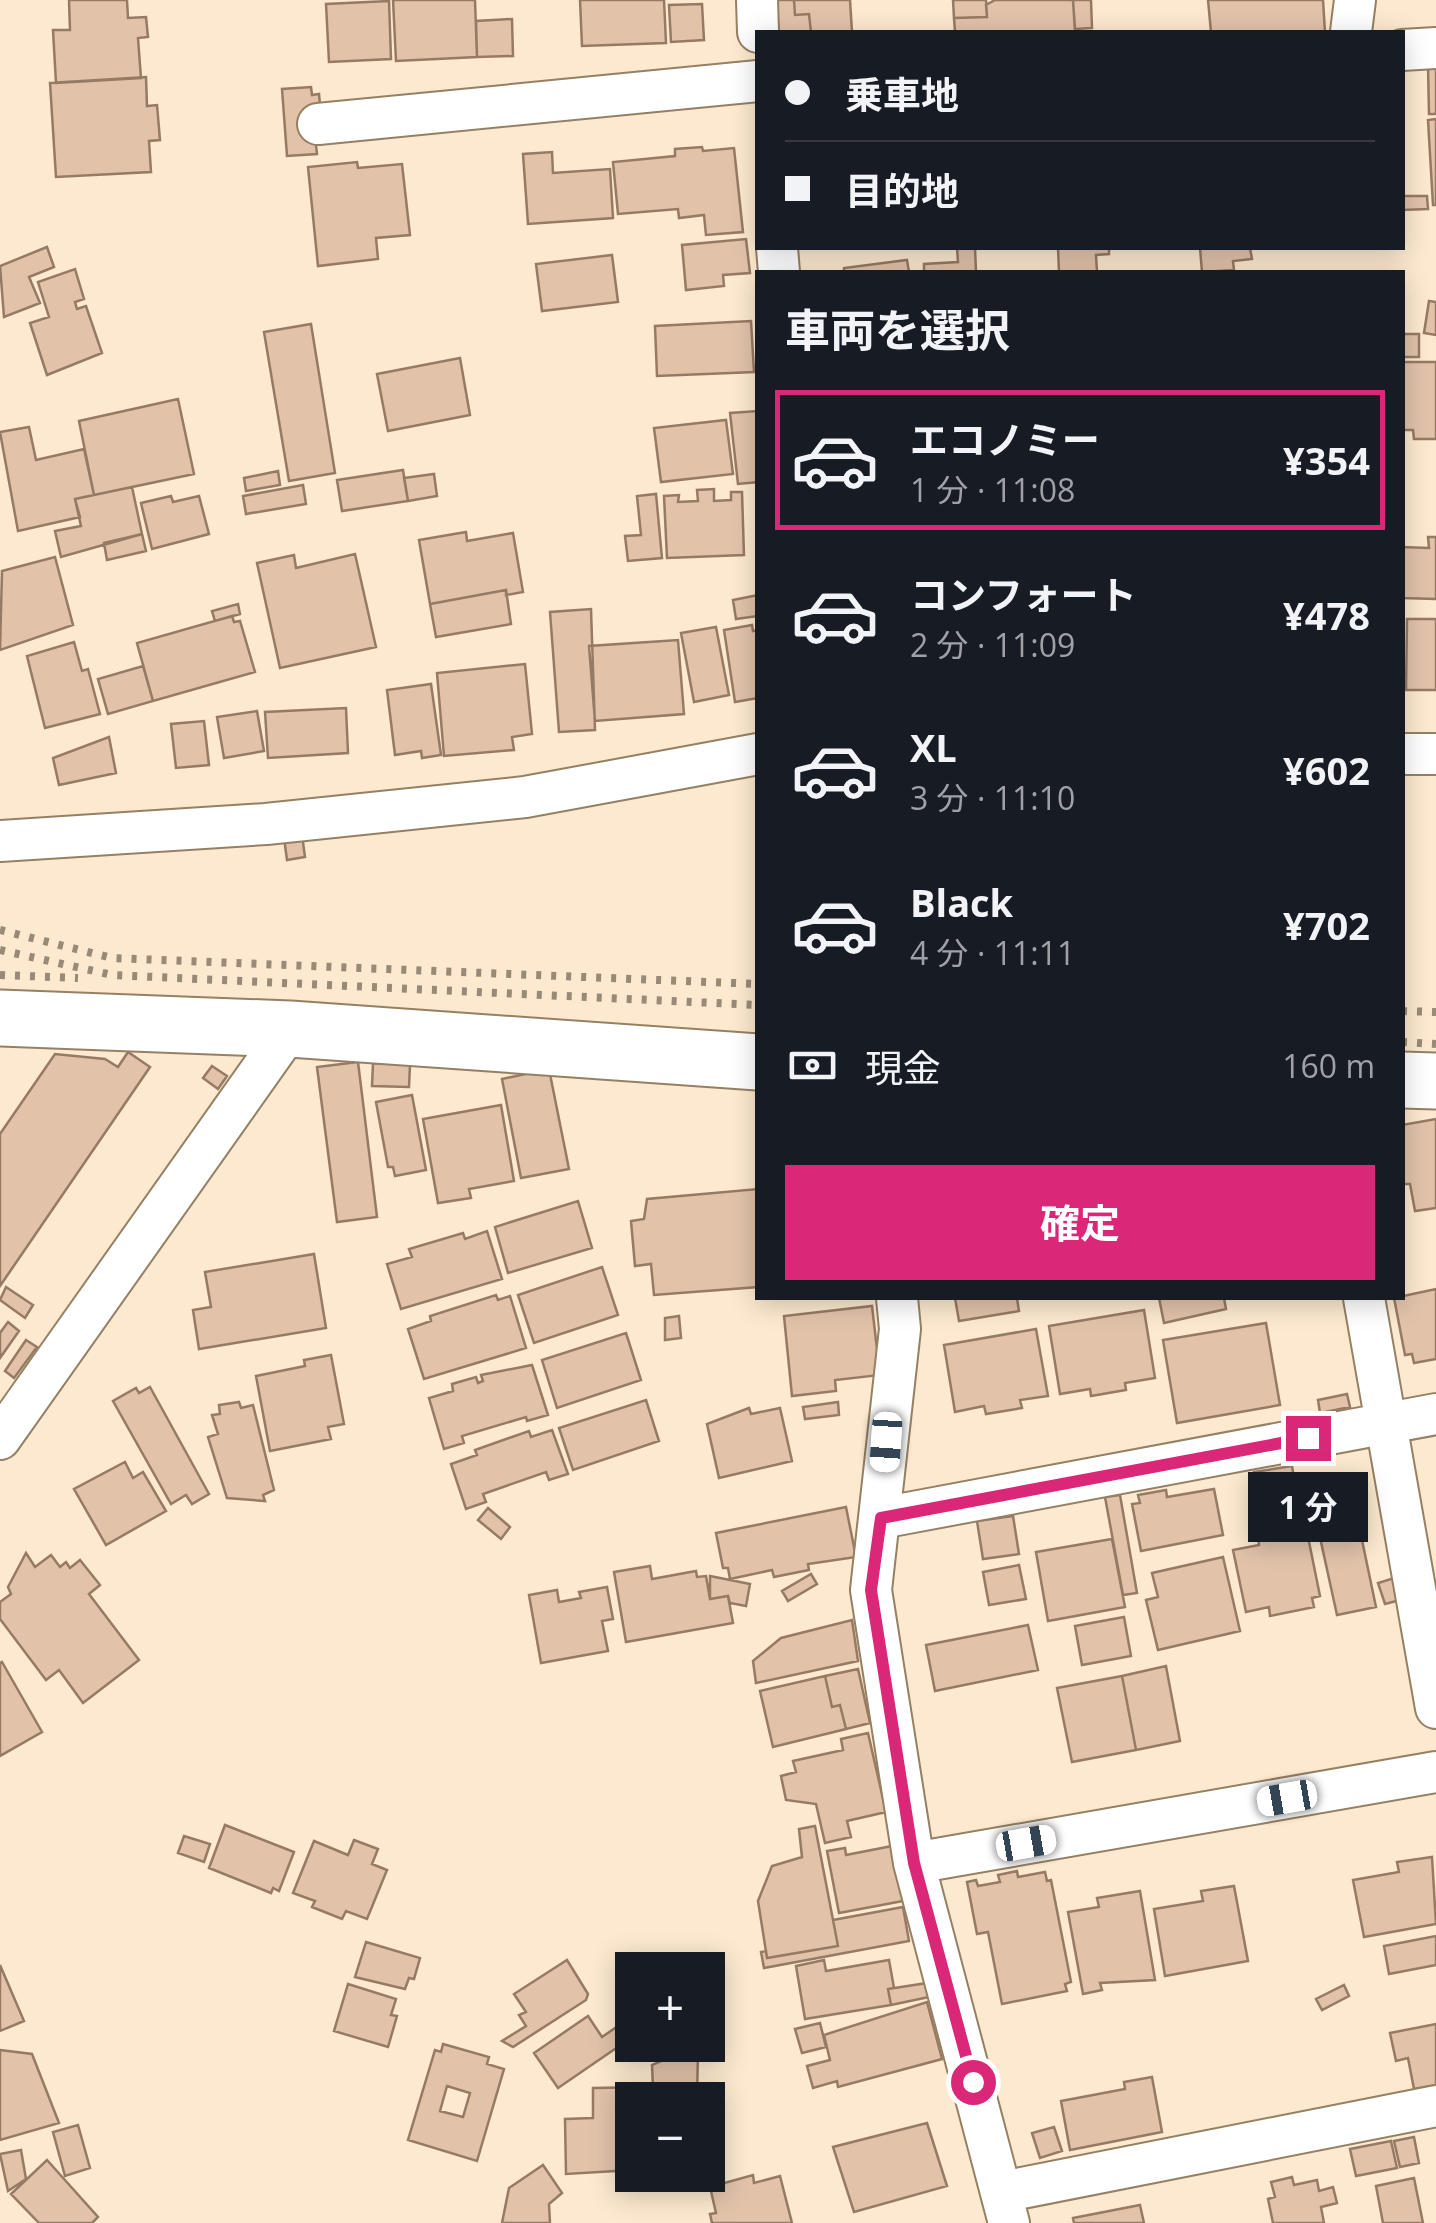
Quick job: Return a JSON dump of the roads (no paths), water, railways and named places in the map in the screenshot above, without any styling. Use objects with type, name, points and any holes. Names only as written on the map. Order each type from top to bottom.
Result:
[{"type":"street","points":[[757,0],[758,30]]},
{"type":"street","points":[[1350,30],[1355,0]]},
{"type":"street","points":[[1405,50],[1436,48]]},
{"type":"street","points":[[318,124],[755,81]]},
{"type":"street","points":[[1405,754],[1436,754]]},
{"type":"street","points":[[0,840],[266,824],[525,798],[755,755]]},
{"type":"street","points":[[0,1018],[290,1029],[755,1062]]},
{"type":"street","points":[[0,1439],[290,1029]]},
{"type":"street","points":[[1405,1080],[1436,1082]]},
{"type":"street","points":[[896,1300],[900,1329],[871,1590],[914,1863],[1005,2208],[1436,2106]]},
{"type":"street","points":[[1364,1300],[1436,1708]]},
{"type":"street","points":[[881,1518],[1436,1414]]},
{"type":"street","points":[[914,1863],[1436,1772]]},
{"type":"railway","points":[[0,930],[112,958],[755,984]]},
{"type":"railway","points":[[0,950],[112,975],[755,1005]]},
{"type":"railway","points":[[0,975],[78,978]]},
{"type":"railway","points":[[1405,1011],[1436,1012]]},
{"type":"railway","points":[[1405,1042],[1436,1044]]}]
